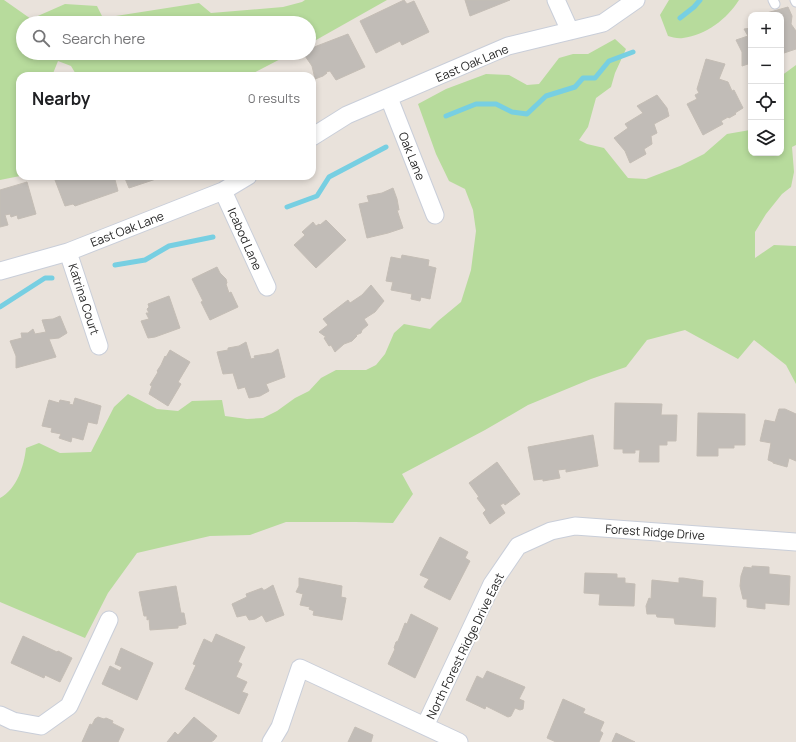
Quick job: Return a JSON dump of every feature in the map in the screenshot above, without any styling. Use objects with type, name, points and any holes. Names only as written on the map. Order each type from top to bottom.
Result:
[{"type":"street","points":[[556,0],[570,31]]},
{"type":"street","name":"East Oak Lane","points":[[316,134],[347,115],[508,46],[603,23],[636,0]]},
{"type":"street","name":"Oak Lane","points":[[389,98],[436,215]]},
{"type":"street","name":"East Oak Lane","points":[[0,270],[68,252],[223,191],[241,180]]},
{"type":"street","name":"Icabod Lane","points":[[223,191],[267,287]]},
{"type":"street","name":"Katrina Court","points":[[68,252],[99,346]]},
{"type":"street","name":"Forest Ridge Drive","points":[[518,546],[550,531],[575,526],[796,542]]},
{"type":"street","name":"North Forest Ridge Drive East","points":[[425,726],[492,584],[518,546]]},
{"type":"street","points":[[0,715],[13,721],[41,726],[69,706],[109,620]]},
{"type":"street","points":[[271,742],[280,727],[300,668],[459,742]]},
{"type":"green space","points":[[0,0],[4,0],[27,16],[16,16],[16,60],[279,60],[256,72],[75,72],[71,66],[58,61],[54,72],[16,72],[16,177],[0,180]]},
{"type":"green space","points":[[305,0],[387,0],[316,40],[316,16],[116,16],[199,3],[211,13],[283,7]]},
{"type":"green space","points":[[669,0],[739,0],[722,20],[708,30],[692,36],[675,38],[668,36],[660,15]]},
{"type":"green space","points":[[65,4],[97,6],[102,16],[38,16]]},
{"type":"green space","points":[[615,39],[626,49],[615,73],[611,87],[596,98],[588,127],[579,140],[587,144],[604,148],[628,178],[646,179],[680,166],[704,154],[727,134],[748,130],[748,156],[784,156],[784,74],[796,65],[796,145],[792,147],[794,172],[791,187],[782,194],[766,214],[755,232],[755,258],[774,245],[796,246],[796,384],[786,365],[754,340],[738,359],[685,330],[647,340],[626,367],[591,379],[528,405],[485,430],[402,474],[413,494],[393,523],[286,522],[250,535],[210,536],[137,553],[108,593],[85,638],[0,602],[0,498],[11,489],[19,476],[26,448],[39,443],[60,453],[91,452],[114,407],[128,394],[157,409],[178,411],[192,401],[222,400],[225,416],[247,419],[263,418],[309,391],[321,378],[336,370],[366,370],[376,365],[385,354],[394,333],[404,324],[430,329],[461,302],[471,270],[476,231],[473,210],[465,189],[449,181],[436,154],[418,104],[446,89],[486,74],[509,75],[527,85],[539,84],[559,58],[573,54],[588,54]]},
{"type":"building","points":[[404,0],[407,4],[414,1],[429,32],[402,45],[400,41],[376,53],[360,21]]},
{"type":"building","points":[[465,0],[510,0],[470,16]]},
{"type":"building","points":[[788,7],[792,16],[791,24],[796,31],[796,49],[784,53],[784,12],[770,12]]},
{"type":"building","points":[[748,28],[748,36],[744,29]]},
{"type":"building","points":[[348,34],[365,67],[336,80],[330,71],[316,79],[316,72],[313,72],[312,66],[308,60],[316,60],[316,46]]},
{"type":"building","points":[[748,36],[748,64],[742,66],[742,52],[736,40]]},
{"type":"building","points":[[706,59],[725,64],[719,79],[728,82],[743,108],[735,113],[736,114],[721,121],[723,124],[703,135],[687,104],[697,99],[695,95],[699,93],[697,89]]},
{"type":"building","points":[[657,95],[667,108],[669,116],[654,124],[657,133],[651,136],[652,144],[644,149],[646,154],[630,163],[625,151],[614,138],[628,128],[625,124],[643,113],[637,106]]},
{"type":"building","points":[[55,180],[115,180],[118,191],[75,206],[73,204],[65,206]]},
{"type":"building","points":[[126,180],[153,180],[129,188]]},
{"type":"building","points":[[27,182],[36,214],[18,219],[17,215],[11,217],[10,214],[5,215],[8,225],[0,227],[0,190]]},
{"type":"building","points":[[393,188],[399,210],[397,210],[403,228],[367,238],[359,204],[369,202],[367,196],[382,193]]},
{"type":"building","points":[[326,220],[346,240],[316,268],[294,245],[305,235],[302,232],[313,222],[316,226],[319,224],[320,225]]},
{"type":"building","points":[[402,255],[429,260],[428,266],[436,268],[430,299],[421,297],[420,301],[411,299],[412,294],[391,290],[393,282],[386,281],[391,257],[401,259]]},
{"type":"building","points":[[217,267],[226,279],[229,293],[231,292],[238,307],[210,320],[201,302],[203,301],[192,279]]},
{"type":"building","points":[[371,285],[384,301],[375,312],[364,319],[368,325],[362,330],[361,333],[356,335],[357,336],[352,341],[344,344],[335,352],[324,338],[326,337],[319,332],[328,325],[323,319],[348,300],[350,303],[362,295]]},
{"type":"building","points":[[169,296],[180,328],[148,338],[141,321],[149,319],[146,313],[149,313],[147,309],[149,307],[148,304]]},
{"type":"building","points":[[60,316],[67,333],[59,338],[49,339],[56,357],[16,368],[16,356],[10,341],[22,338],[21,333],[28,333],[33,329],[35,334],[46,332],[42,320],[53,319]]},
{"type":"building","points":[[246,342],[251,359],[255,358],[254,356],[272,353],[278,349],[285,377],[266,384],[269,391],[260,396],[249,398],[245,387],[238,389],[233,373],[223,374],[217,352],[228,350],[228,348],[239,346]]},
{"type":"building","points":[[170,350],[190,362],[178,382],[181,384],[168,406],[149,394],[152,386],[150,385],[165,356],[166,357]]},
{"type":"building","points":[[75,398],[101,406],[97,424],[88,422],[83,440],[72,437],[71,442],[59,438],[61,434],[51,432],[52,428],[42,426],[49,400],[59,403],[60,400],[70,402],[69,404],[73,405]]},
{"type":"building","points":[[615,403],[662,404],[661,415],[677,415],[676,441],[667,441],[667,445],[659,445],[659,462],[639,462],[640,450],[635,450],[635,453],[623,453],[623,449],[614,449]]},
{"type":"building","points":[[779,409],[785,409],[796,414],[796,461],[789,458],[787,467],[768,460],[771,443],[760,441],[765,420],[775,422]]},
{"type":"building","points":[[698,413],[745,414],[745,445],[734,445],[734,448],[718,448],[718,456],[697,456]]},
{"type":"building","points":[[593,435],[598,466],[566,472],[566,469],[558,470],[560,478],[543,481],[543,479],[534,480],[528,447]]},
{"type":"building","points":[[497,462],[520,494],[505,505],[504,503],[500,505],[505,513],[490,524],[483,513],[486,510],[477,498],[479,497],[469,483]]},
{"type":"building","points":[[440,537],[468,552],[465,558],[470,561],[450,600],[424,587],[429,579],[420,575]]},
{"type":"building","points":[[752,566],[769,567],[769,574],[790,576],[789,605],[765,603],[765,609],[747,607],[747,599],[743,599],[740,586],[741,576],[744,567],[752,568]]},
{"type":"building","points":[[585,573],[617,574],[617,578],[625,578],[625,583],[635,584],[634,606],[599,605],[600,594],[584,593]]},
{"type":"building","points":[[299,578],[342,586],[341,597],[346,598],[342,620],[313,615],[314,611],[309,609],[310,607],[300,605],[303,594],[296,592],[299,586]]},
{"type":"building","points":[[679,578],[703,581],[702,597],[716,598],[715,627],[675,624],[674,618],[657,617],[656,614],[647,614],[646,606],[649,598],[651,599],[652,580],[679,583]]},
{"type":"building","points":[[273,585],[284,615],[266,622],[262,615],[255,619],[249,620],[246,615],[237,617],[232,604],[247,597],[246,594],[262,588],[265,590]]},
{"type":"building","points":[[176,586],[181,613],[184,613],[186,624],[178,626],[178,628],[150,630],[149,619],[147,620],[147,616],[144,616],[139,592]]},
{"type":"building","points":[[411,614],[438,628],[415,678],[388,664],[395,649],[396,642],[398,641],[405,623],[407,624]]},
{"type":"building","points":[[216,634],[245,647],[238,662],[242,664],[236,677],[247,682],[242,692],[248,694],[239,714],[185,689],[196,665],[193,664],[204,639],[212,643]]},
{"type":"building","points":[[23,636],[72,658],[60,682],[45,675],[44,678],[11,663]]},
{"type":"building","points":[[121,648],[153,663],[137,700],[102,684],[110,666],[120,671],[122,667],[115,664]]},
{"type":"building","points":[[487,671],[525,687],[519,699],[524,701],[523,709],[520,710],[515,708],[511,716],[508,717],[486,706],[485,709],[466,700],[477,676],[483,679]]},
{"type":"building","points":[[563,699],[585,709],[583,713],[604,722],[600,731],[603,733],[599,742],[556,742],[547,738]]},
{"type":"building","points":[[98,717],[113,721],[112,723],[124,729],[118,742],[82,742],[90,724],[92,725]]},
{"type":"building","points":[[194,717],[217,736],[214,740],[211,742],[167,742],[175,732],[178,735]]},
{"type":"building","points":[[355,727],[373,735],[371,742],[348,742]]},
{"type":"building","points":[[616,733],[635,742],[612,742]]},
{"type":"waterway","points":[[680,18],[700,0]]},
{"type":"waterway","points":[[446,116],[476,104],[496,104],[512,112],[527,114],[546,96],[575,87],[583,78],[595,78],[609,61],[633,52]]},
{"type":"waterway","points":[[287,207],[317,196],[329,177],[386,147]]},
{"type":"waterway","points":[[115,265],[145,260],[169,246],[213,237]]},
{"type":"waterway","points":[[0,307],[45,278],[52,278]]}]
